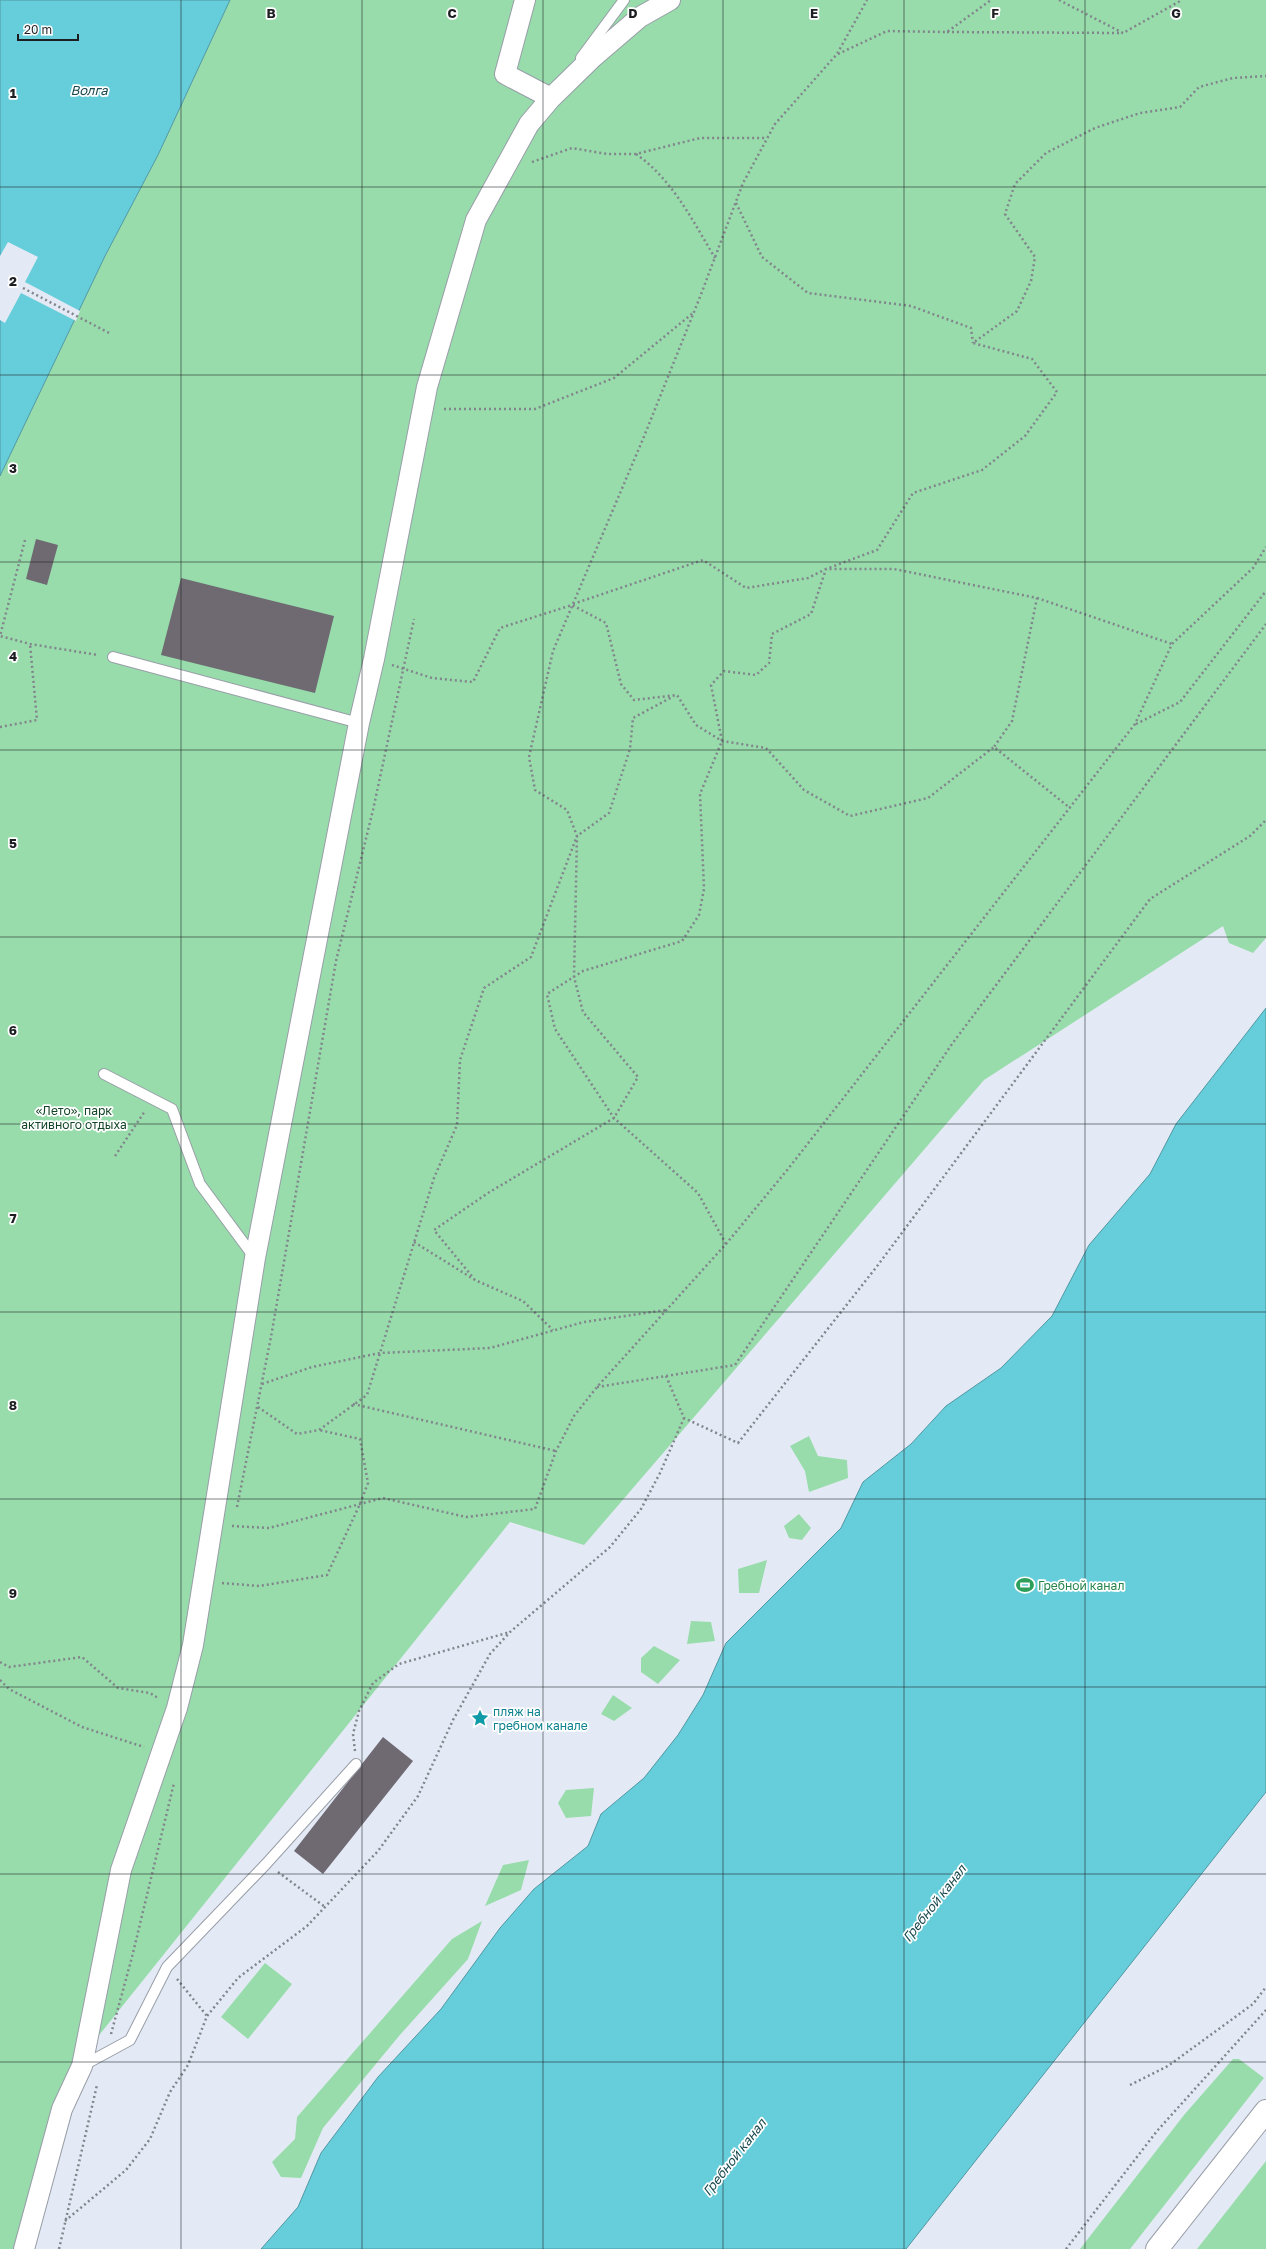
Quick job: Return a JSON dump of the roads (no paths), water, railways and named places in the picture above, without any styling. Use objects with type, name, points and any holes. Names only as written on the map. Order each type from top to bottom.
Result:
[{"type":"street","points":[[525,0],[505,74],[551,98]]},
{"type":"street","points":[[24,2249],[62,2109],[82,2066],[121,1870],[177,1708],[193,1645],[215,1585],[213,1524],[255,1258],[359,723],[374,659],[427,387],[476,220],[529,124],[551,98],[591,59],[640,17],[670,0]]},
{"type":"street","points":[[1157,2249],[1266,2111]]},
{"type":"lane","points":[[551,98],[624,0]]},
{"type":"lane","points":[[113,657],[359,723]]},
{"type":"lane","points":[[104,1074],[172,1109],[200,1184],[255,1258]]},
{"type":"lane","points":[[82,2066],[130,2040],[167,1967],[266,1864],[356,1764]]},
{"type":"water","name":"Волга","points":[[0,0],[230,0],[158,155],[105,256],[0,476]]},
{"type":"water","name":"Гребной канал","points":[[1266,1008],[1266,1792],[906,2249],[261,2249],[298,2207],[321,2153],[378,2077],[441,2009],[500,1928],[534,1889],[588,1846],[601,1814],[644,1778],[678,1735],[703,1695],[726,1643],[841,1528],[863,1482],[911,1444],[946,1406],[1001,1368],[1052,1316],[1089,1245],[1150,1174],[1176,1124]]},
{"type":"place","name":"Гребной канал","points":[[1025,1585]]},
{"type":"place","name":"пляж на гребном канале","points":[[480,1718]]},
{"type":"park label","name":"«Лето», парк активного отдыха","points":[[74,1117]]}]
